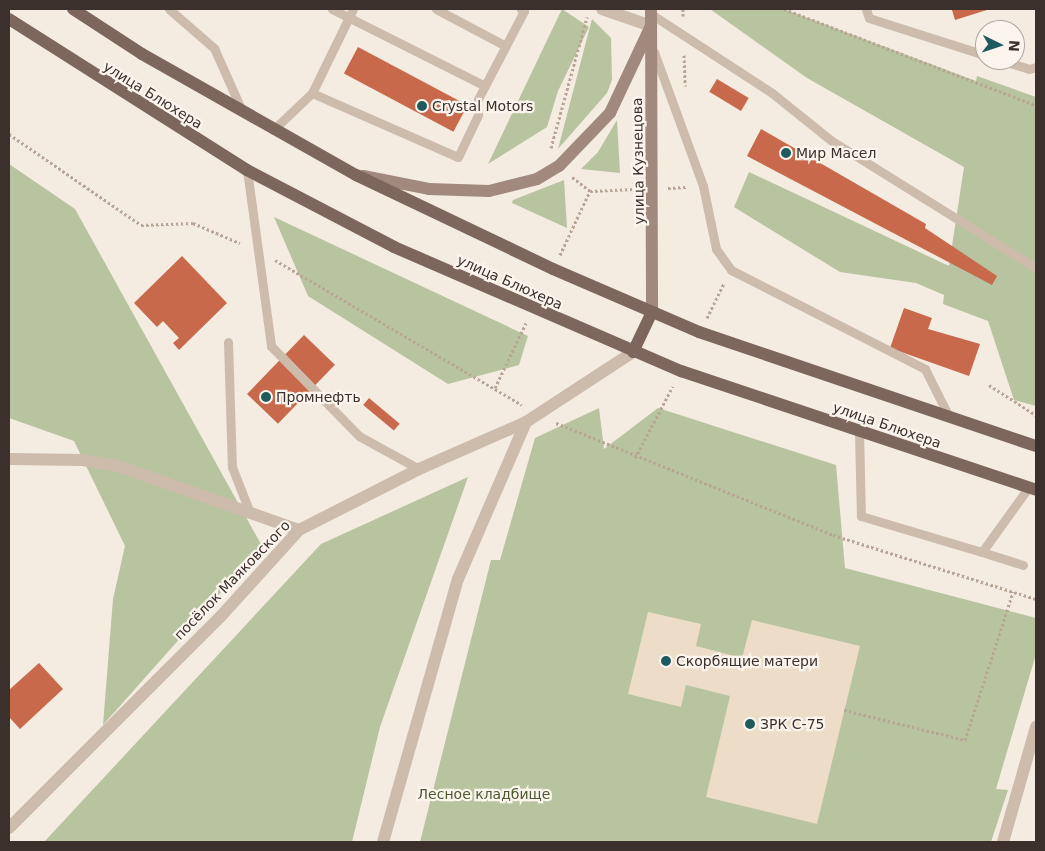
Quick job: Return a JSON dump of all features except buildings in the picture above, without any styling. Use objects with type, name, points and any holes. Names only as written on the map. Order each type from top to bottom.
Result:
[{"type":"main road","name":"улица Блюхера","points":[[73,9],[243,113],[356,175],[553,269],[652,312],[1036,446]]},
{"type":"main road","name":"улица Блюхера","points":[[9,20],[247,170],[394,247],[633,352],[1032,489]]},
{"type":"main road","points":[[633,352],[652,312]]},
{"type":"street","points":[[356,175],[429,189],[489,191],[537,179],[559,166],[610,113],[651,16],[602,9]]},
{"type":"street","name":"улица Кузнецова","points":[[651,16],[652,312]]},
{"type":"street","name":"посёлок Маяковского","points":[[9,828],[222,615],[299,530],[418,469],[526,422],[633,352]]},
{"type":"street","points":[[383,842],[458,579],[526,422]]},
{"type":"street","points":[[9,460],[83,460],[118,466],[299,530]]},
{"type":"street","points":[[1003,842],[1036,728]]},
{"type":"lane","points":[[169,9],[214,48],[243,113]]},
{"type":"lane","points":[[332,9],[351,13],[484,86]]},
{"type":"lane","points":[[436,9],[506,46]]},
{"type":"lane","points":[[478,99],[524,11],[521,9]]},
{"type":"lane","points":[[866,9],[869,18],[975,52]]},
{"type":"lane","points":[[273,130],[312,93],[351,13]]},
{"type":"lane","points":[[651,16],[772,93],[832,141],[1036,268]]},
{"type":"lane","points":[[652,46],[703,186],[716,249],[731,270],[925,369],[948,415]]},
{"type":"lane","points":[[312,93],[458,157],[478,115]]},
{"type":"lane","points":[[247,170],[271,346],[359,436],[418,469]]},
{"type":"lane","points":[[228,342],[232,467],[250,513]]},
{"type":"lane","points":[[859,431],[861,516],[1023,565]]},
{"type":"lane","points":[[982,552],[1032,489]]},
{"type":"path","points":[[553,269],[590,191],[559,166],[550,151],[590,9]]},
{"type":"path","points":[[784,9],[1036,105]]},
{"type":"path","points":[[9,134],[142,226],[193,223],[258,250],[537,414],[635,458],[833,535],[1036,598]]},
{"type":"path","points":[[495,388],[533,308]]},
{"type":"path","points":[[989,385],[1036,415]]},
{"type":"path","points":[[844,710],[965,740],[1013,592]]},
{"type":"green space","points":[[562,9],[589,27],[558,91],[547,127],[488,164]]},
{"type":"green space","points":[[710,9],[784,9],[976,81],[977,76],[1036,97],[1036,406],[1014,400],[988,321],[943,304],[944,295],[916,283],[840,272],[734,207],[749,172],[949,266],[964,167],[807,78]]},
{"type":"green space","points":[[592,19],[611,38],[612,80],[607,93],[558,149]]},
{"type":"green space","points":[[617,120],[620,173],[581,169],[598,152]]},
{"type":"green space","points":[[9,164],[75,209],[262,546],[103,725],[113,599],[125,546],[74,441],[9,418]]},
{"type":"green space","points":[[564,180],[567,228],[512,203],[513,200]]},
{"type":"green space","points":[[274,217],[528,336],[519,365],[448,384],[308,296]]},
{"type":"green space","name":"Лесное кладбище","points":[[599,408],[604,449],[658,408],[836,465],[845,568],[1036,618],[1036,654],[996,789],[1008,790],[991,842],[420,842],[491,560],[500,560],[535,438]]},
{"type":"green space","points":[[468,477],[380,727],[352,842],[44,842],[321,544]]},
{"type":"shaded area","points":[[648,612],[701,624],[696,646],[742,658],[752,620],[860,646],[817,824],[706,797],[730,696],[686,685],[681,707],[628,694]]},
{"type":"place","name":"Crystal Motors","points":[[422,106]]},
{"type":"place","name":"Мир Масел","points":[[786,153]]},
{"type":"place","name":"Промнефть","points":[[266,397]]},
{"type":"place","name":"Скорбящие матери","points":[[666,661]]},
{"type":"place","name":"ЗРК С-75","points":[[750,724]]}]
